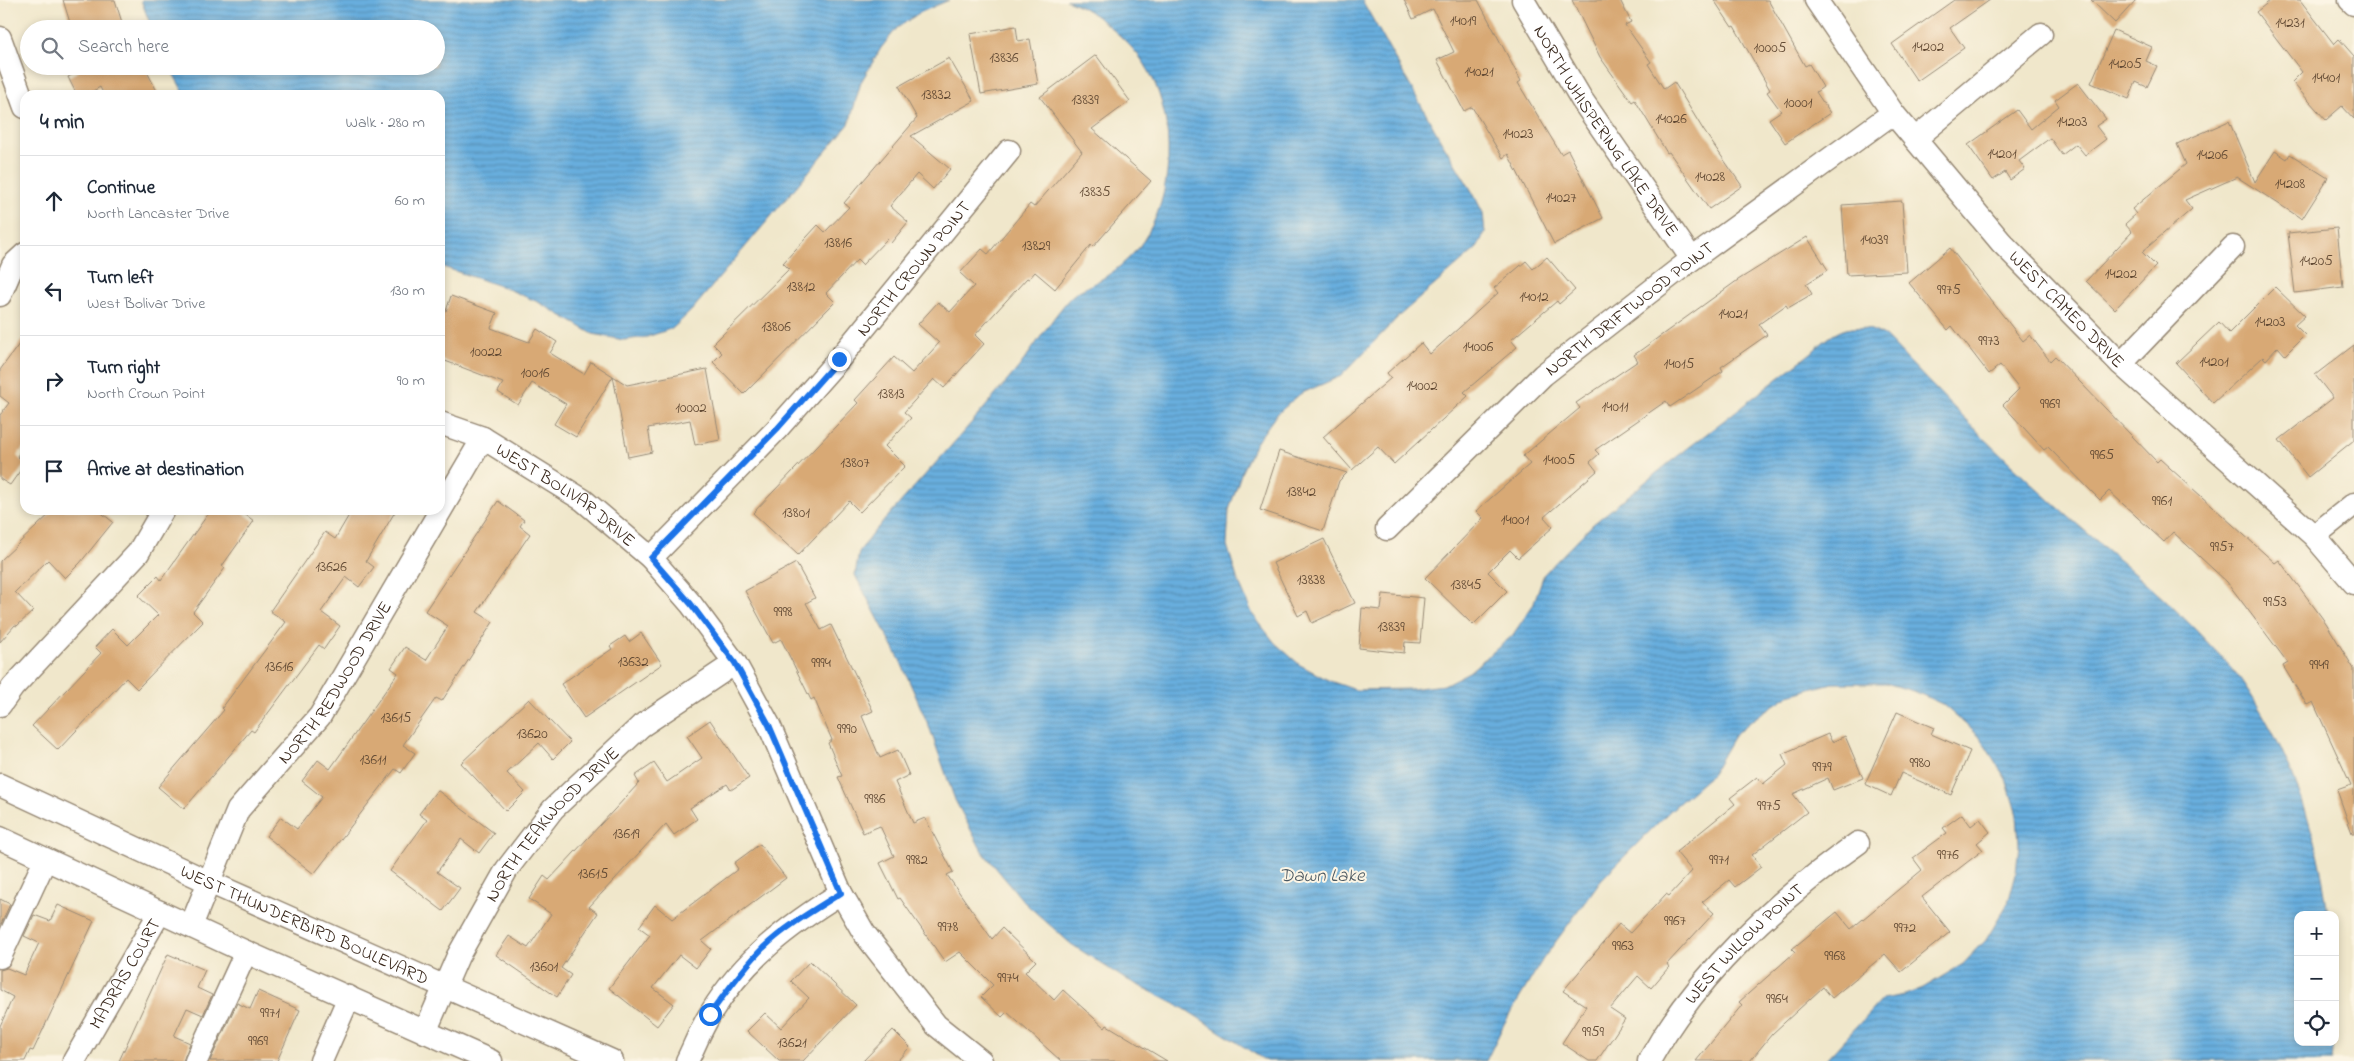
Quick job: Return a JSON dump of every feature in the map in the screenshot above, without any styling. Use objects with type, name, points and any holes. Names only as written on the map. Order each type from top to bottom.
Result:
[{"type":"street","name":"NORTH WHISPERING LAKE DRIVE","points":[[1523,0],[1582,100],[1692,259]]},
{"type":"street","name":"WEST CAMEO DRIVE","points":[[1816,0],[1893,113],[2001,242],[2121,364],[2314,536],[2354,583]]},
{"type":"street","points":[[2350,0],[2354,4]]},
{"type":"street","points":[[1915,139],[2042,34]]},
{"type":"street","points":[[0,38],[20,93]]},
{"type":"street","name":"NORTH DRIFTWOOD POINT","points":[[1387,529],[1543,375],[1692,259],[1893,113]]},
{"type":"street","name":"NORTH CROWN POINT","points":[[651,558],[770,436],[827,373],[1008,151]]},
{"type":"street","points":[[2121,364],[2233,247]]},
{"type":"street","points":[[0,295],[12,265],[20,258]]},
{"type":"street","name":"WEST BOLIVAR DRIVE","points":[[445,425],[483,438],[583,500],[651,558],[691,604],[735,663],[769,725],[841,893],[864,933],[936,1025],[981,1061]]},
{"type":"street","name":"NORTH REDWOOD DRIVE","points":[[445,503],[483,438]]},
{"type":"street","points":[[2314,536],[2354,504]]},
{"type":"street","points":[[0,705],[13,686],[138,553],[160,515]]},
{"type":"street","name":"NORTH REDWOOD DRIVE","points":[[191,926],[238,810],[320,716],[438,515]]},
{"type":"street","name":"NORTH TEAKWOOD DRIVE","points":[[425,1032],[458,956],[507,869],[553,809],[641,726],[735,663]]},
{"type":"street","name":"WEST THUNDERBIRD BOULEVARD","points":[[0,785],[209,882],[612,1061]]},
{"type":"street","points":[[0,838],[246,952],[491,1061]]},
{"type":"street","name":"WEST WILLOW POINT","points":[[1649,1061],[1690,1000],[1736,946],[1776,907],[1821,868],[1858,843]]},
{"type":"street","points":[[0,957],[45,860]]},
{"type":"street","points":[[687,1061],[710,1014],[737,977],[764,947],[799,920],[841,893]]},
{"type":"street","name":"MADRAS COURT","points":[[74,1061],[160,912]]},
{"type":"street","points":[[196,1061],[246,952]]},
{"type":"street","points":[[321,1061],[349,997]]},
{"type":"water","points":[[141,0],[949,0],[919,13],[897,28],[881,48],[861,82],[849,124],[692,310],[673,328],[647,337],[624,340],[593,334],[538,302],[503,287],[445,268],[445,90],[182,90],[174,75],[445,75],[445,20],[149,20]]},
{"type":"water","name":"Dawn Lake","points":[[1066,0],[1362,0],[1483,213],[1485,233],[1476,249],[1400,315],[1341,376],[1300,394],[1276,415],[1256,443],[1242,471],[1229,510],[1227,545],[1237,578],[1253,615],[1275,643],[1300,665],[1330,681],[1356,690],[1410,689],[1444,685],[1469,672],[1512,636],[1533,605],[1544,574],[1592,525],[1828,338],[1846,329],[1864,328],[1875,331],[1886,337],[2030,482],[2154,590],[2193,627],[2236,673],[2257,705],[2287,761],[2298,790],[2317,851],[2327,911],[2294,911],[2294,1046],[2334,1046],[2332,1061],[1825,1061],[1882,999],[1905,995],[1923,988],[1963,964],[1986,940],[2008,903],[2016,873],[2019,844],[2017,815],[2006,779],[1979,736],[1942,704],[1916,692],[1886,683],[1832,683],[1789,695],[1735,734],[1712,774],[1672,809],[1601,880],[1543,959],[1504,1024],[1486,1061],[1266,1061],[1183,1008],[1122,977],[1071,944],[1024,902],[982,851],[955,800],[930,729],[900,660],[855,575],[859,552],[872,534],[1019,367],[1068,300],[1079,291],[1107,276],[1127,260],[1144,240],[1157,214],[1164,193],[1167,171],[1168,148],[1162,103],[1144,63],[1133,49],[1106,24],[1078,5]]},
{"type":"building","points":[[63,0],[115,0],[121,20],[69,20]]},
{"type":"building","points":[[1404,0],[1478,0],[1521,81],[1518,83],[1561,154],[1568,150],[1603,218],[1554,244],[1508,154],[1503,158],[1472,107],[1464,111],[1437,60],[1454,52],[1433,9],[1413,19]]},
{"type":"building","points":[[1572,0],[1620,0],[1631,22],[1625,25],[1651,62],[1648,64],[1664,89],[1674,82],[1704,131],[1742,186],[1709,209],[1669,152],[1667,153],[1635,100],[1632,102],[1600,57]]},
{"type":"building","points":[[1714,0],[1768,0],[1805,66],[1809,64],[1823,87],[1816,92],[1830,113],[1785,143],[1769,119],[1781,111],[1767,92],[1770,90],[1734,26],[1732,27]]},
{"type":"building","points":[[1954,0],[1990,0],[1950,28],[1964,48],[1917,81],[1892,44]]},
{"type":"building","points":[[2091,0],[2136,0],[2115,23]]},
{"type":"building","points":[[2271,0],[2300,0],[2334,44],[2339,39],[2354,56],[2354,119],[2342,106],[2326,120],[2292,82],[2302,72],[2256,12]]},
{"type":"building","points":[[1016,26],[1018,41],[1030,39],[1038,84],[981,94],[970,34]]},
{"type":"building","points":[[2114,30],[2152,47],[2146,61],[2157,66],[2147,87],[2136,82],[2129,99],[2091,83]]},
{"type":"building","points":[[1096,55],[1130,101],[1092,129],[1151,181],[1093,247],[1091,245],[1055,289],[1035,272],[1029,279],[1027,278],[975,335],[984,344],[944,388],[934,379],[904,412],[911,418],[885,446],[905,466],[860,512],[849,501],[798,555],[753,513],[858,403],[855,400],[894,357],[912,373],[939,343],[918,324],[938,302],[950,312],[974,286],[960,273],[982,249],[988,254],[1030,204],[1034,207],[1082,152],[1040,97]]},
{"type":"building","points":[[949,58],[974,101],[911,136],[950,169],[933,189],[917,174],[890,206],[908,222],[891,243],[887,239],[862,265],[857,260],[826,293],[835,302],[744,394],[713,362],[722,353],[713,344],[789,269],[783,263],[818,225],[825,232],[849,207],[844,203],[917,118],[899,86]]},
{"type":"building","points":[[72,75],[149,75],[156,90],[102,90],[100,87],[95,90],[74,90],[68,77]]},
{"type":"building","points":[[2078,83],[2106,119],[2096,126],[2106,139],[2085,155],[2076,144],[2062,155],[2050,138],[2019,161],[2025,169],[2010,180],[2005,172],[1993,180],[1968,145],[2017,110],[2031,129],[2059,106],[2055,100]]},
{"type":"building","points":[[2229,121],[2255,182],[2275,151],[2287,159],[2290,154],[2328,178],[2302,219],[2237,177],[2185,200],[2192,209],[2142,252],[2156,266],[2115,309],[2086,281],[2132,232],[2125,224],[2136,214],[2132,209],[2186,164],[2177,144]]},
{"type":"building","points":[[1902,201],[1907,272],[1847,275],[1842,205]]},
{"type":"building","points":[[2337,228],[2343,287],[2295,293],[2288,233]]},
{"type":"building","points":[[1807,237],[1828,270],[1806,284],[1812,294],[1788,308],[1786,305],[1759,324],[1767,335],[1721,367],[1723,371],[1670,407],[1666,401],[1595,450],[1599,454],[1590,462],[1597,471],[1544,517],[1553,527],[1518,558],[1510,550],[1488,572],[1507,591],[1473,625],[1425,578],[1483,518],[1476,511],[1530,464],[1523,456],[1580,408],[1576,403],[1638,361],[1634,355],[1738,280]]},
{"type":"building","points":[[1950,248],[2023,341],[2030,335],[2050,361],[2055,356],[2157,462],[2160,459],[2275,563],[2279,560],[2326,623],[2354,669],[2354,833],[2352,833],[2337,790],[2351,785],[2313,702],[2307,705],[2283,666],[2288,663],[2227,582],[2173,532],[2164,542],[2109,491],[2100,500],[2048,447],[2044,450],[2003,405],[2019,389],[2000,365],[1989,374],[1952,326],[1948,330],[1909,283]]},
{"type":"building","points":[[1547,257],[1575,290],[1559,304],[1557,301],[1511,340],[1517,347],[1464,392],[1468,396],[1394,464],[1378,447],[1352,470],[1323,437],[1391,378],[1387,373],[1421,343],[1430,354],[1498,293],[1494,288],[1526,261],[1533,269]]},
{"type":"building","points":[[2275,287],[2305,316],[2295,325],[2305,335],[2285,355],[2278,347],[2266,360],[2263,357],[2213,403],[2176,363],[2219,322],[2229,333]]},
{"type":"building","points":[[451,296],[497,313],[491,328],[529,342],[537,329],[557,342],[550,353],[584,374],[591,362],[613,376],[576,437],[554,424],[566,404],[532,383],[518,405],[498,392],[503,383],[445,361],[446,311]]},
{"type":"building","points":[[20,343],[20,452],[17,456],[20,459],[20,471],[10,485],[0,479],[0,415],[9,403],[0,396],[0,370]]},
{"type":"building","points":[[2354,345],[2354,440],[2308,477],[2279,440],[2333,398],[2315,375]]},
{"type":"building","points":[[707,369],[720,440],[695,445],[690,420],[648,428],[652,452],[628,457],[613,376],[627,385]]},
{"type":"building","points":[[1279,451],[1347,473],[1339,481],[1323,531],[1260,510]]},
{"type":"building","points":[[498,501],[524,520],[520,526],[530,534],[477,612],[493,622],[442,701],[436,698],[403,745],[415,753],[401,773],[395,769],[314,874],[266,836],[281,817],[297,829],[322,797],[302,781],[318,760],[330,769],[398,673],[391,668],[405,647],[426,660],[448,626],[425,611]]},
{"type":"building","points":[[49,515],[104,515],[113,522],[80,563],[65,578],[48,560],[15,592],[33,611],[17,626],[15,625],[0,642],[0,561]]},
{"type":"building","points":[[207,515],[246,515],[254,521],[222,566],[225,568],[193,612],[203,622],[137,689],[126,678],[58,750],[32,726],[101,653],[95,647],[112,629],[128,645],[158,615],[138,596],[158,576],[161,580]]},
{"type":"building","points":[[349,515],[393,515],[366,561],[374,567],[359,587],[346,577],[321,612],[340,626],[324,649],[319,645],[254,732],[251,730],[184,809],[158,787],[224,710],[222,708],[286,622],[270,611],[325,532],[335,539]]},
{"type":"building","points":[[1324,539],[1355,603],[1312,623],[1307,611],[1298,616],[1273,563]]},
{"type":"building","points":[[796,563],[815,598],[806,603],[821,630],[831,625],[873,711],[862,716],[880,758],[898,750],[909,775],[895,782],[913,823],[925,818],[953,872],[947,875],[992,939],[1002,928],[1036,961],[1025,972],[1054,1000],[1063,990],[1105,1028],[1107,1025],[1167,1061],[1061,1061],[1007,1012],[1002,1017],[981,997],[993,985],[960,952],[945,962],[900,898],[898,899],[880,863],[894,856],[880,826],[863,833],[838,777],[842,776],[828,743],[832,740],[814,698],[811,700],[781,639],[773,643],[745,591]]},
{"type":"building","points":[[1383,594],[1424,598],[1420,643],[1405,642],[1404,653],[1359,648],[1362,608],[1381,610]]},
{"type":"building","points":[[641,633],[662,664],[584,718],[561,684],[612,649],[610,646],[625,636],[629,642]]},
{"type":"building","points":[[529,699],[570,742],[553,759],[539,743],[507,773],[525,792],[506,811],[461,763]]},
{"type":"building","points":[[1897,712],[1934,728],[1931,734],[1970,751],[1951,795],[1901,773],[1891,796],[1865,784]]},
{"type":"building","points":[[710,720],[749,778],[731,790],[727,784],[690,808],[697,819],[674,835],[666,824],[589,907],[598,913],[561,968],[571,975],[557,997],[496,955],[509,936],[528,948],[551,914],[529,899],[544,876],[549,880],[639,783],[635,776],[654,763],[667,782],[702,758],[687,736]]},
{"type":"building","points":[[1828,734],[1832,742],[1845,736],[1863,778],[1833,790],[1828,778],[1793,794],[1807,812],[1752,855],[1761,867],[1735,887],[1729,880],[1702,902],[1714,913],[1667,964],[1669,967],[1651,988],[1638,976],[1610,1009],[1625,1019],[1597,1061],[1589,1061],[1562,1043],[1586,1006],[1563,991],[1619,924],[1630,933],[1666,894],[1669,896],[1692,871],[1676,852],[1735,804],[1730,798],[1757,777],[1763,784],[1787,765],[1782,754]]},
{"type":"building","points":[[437,790],[494,833],[479,853],[461,839],[437,872],[460,888],[443,911],[390,871],[427,820],[419,814]]},
{"type":"building","points":[[1962,814],[1971,826],[1980,819],[1990,832],[1977,843],[1983,850],[1922,897],[1950,932],[1901,972],[1885,954],[1832,998],[1823,987],[1772,1034],[1750,1061],[1696,1061],[1742,1005],[1739,1002],[1795,952],[1792,949],[1837,912],[1851,929],[1922,870],[1913,858],[1947,833],[1943,828]]},
{"type":"building","points":[[760,844],[786,878],[702,941],[711,949],[696,968],[679,955],[653,988],[674,1004],[657,1026],[609,988],[650,935],[639,927],[655,905],[672,919],[738,869],[734,863]]},
{"type":"building","points":[[0,899],[10,904],[1,924],[0,924]]},
{"type":"building","points":[[58,905],[94,921],[33,1051],[30,1050],[25,1061],[0,1061],[0,1026],[13,997],[0,990],[0,970],[7,968],[24,975],[39,943],[24,936],[34,915],[50,921]]},
{"type":"building","points":[[168,954],[205,970],[197,988],[212,995],[203,1015],[187,1008],[174,1036],[190,1043],[183,1061],[119,1061]]},
{"type":"building","points":[[810,961],[856,1005],[803,1061],[779,1061],[747,1031],[765,1013],[781,1028],[809,998],[791,981]]},
{"type":"building","points":[[258,991],[300,1010],[277,1061],[210,1061],[237,1003],[250,1009]]},
{"type":"building","points":[[893,1030],[910,1047],[897,1061],[863,1061]]},
{"type":"route","points":[[710,1014],[737,977],[764,947],[799,920],[841,893],[799,799],[769,725],[735,663],[691,604],[651,558],[777,429],[839,359]]}]
